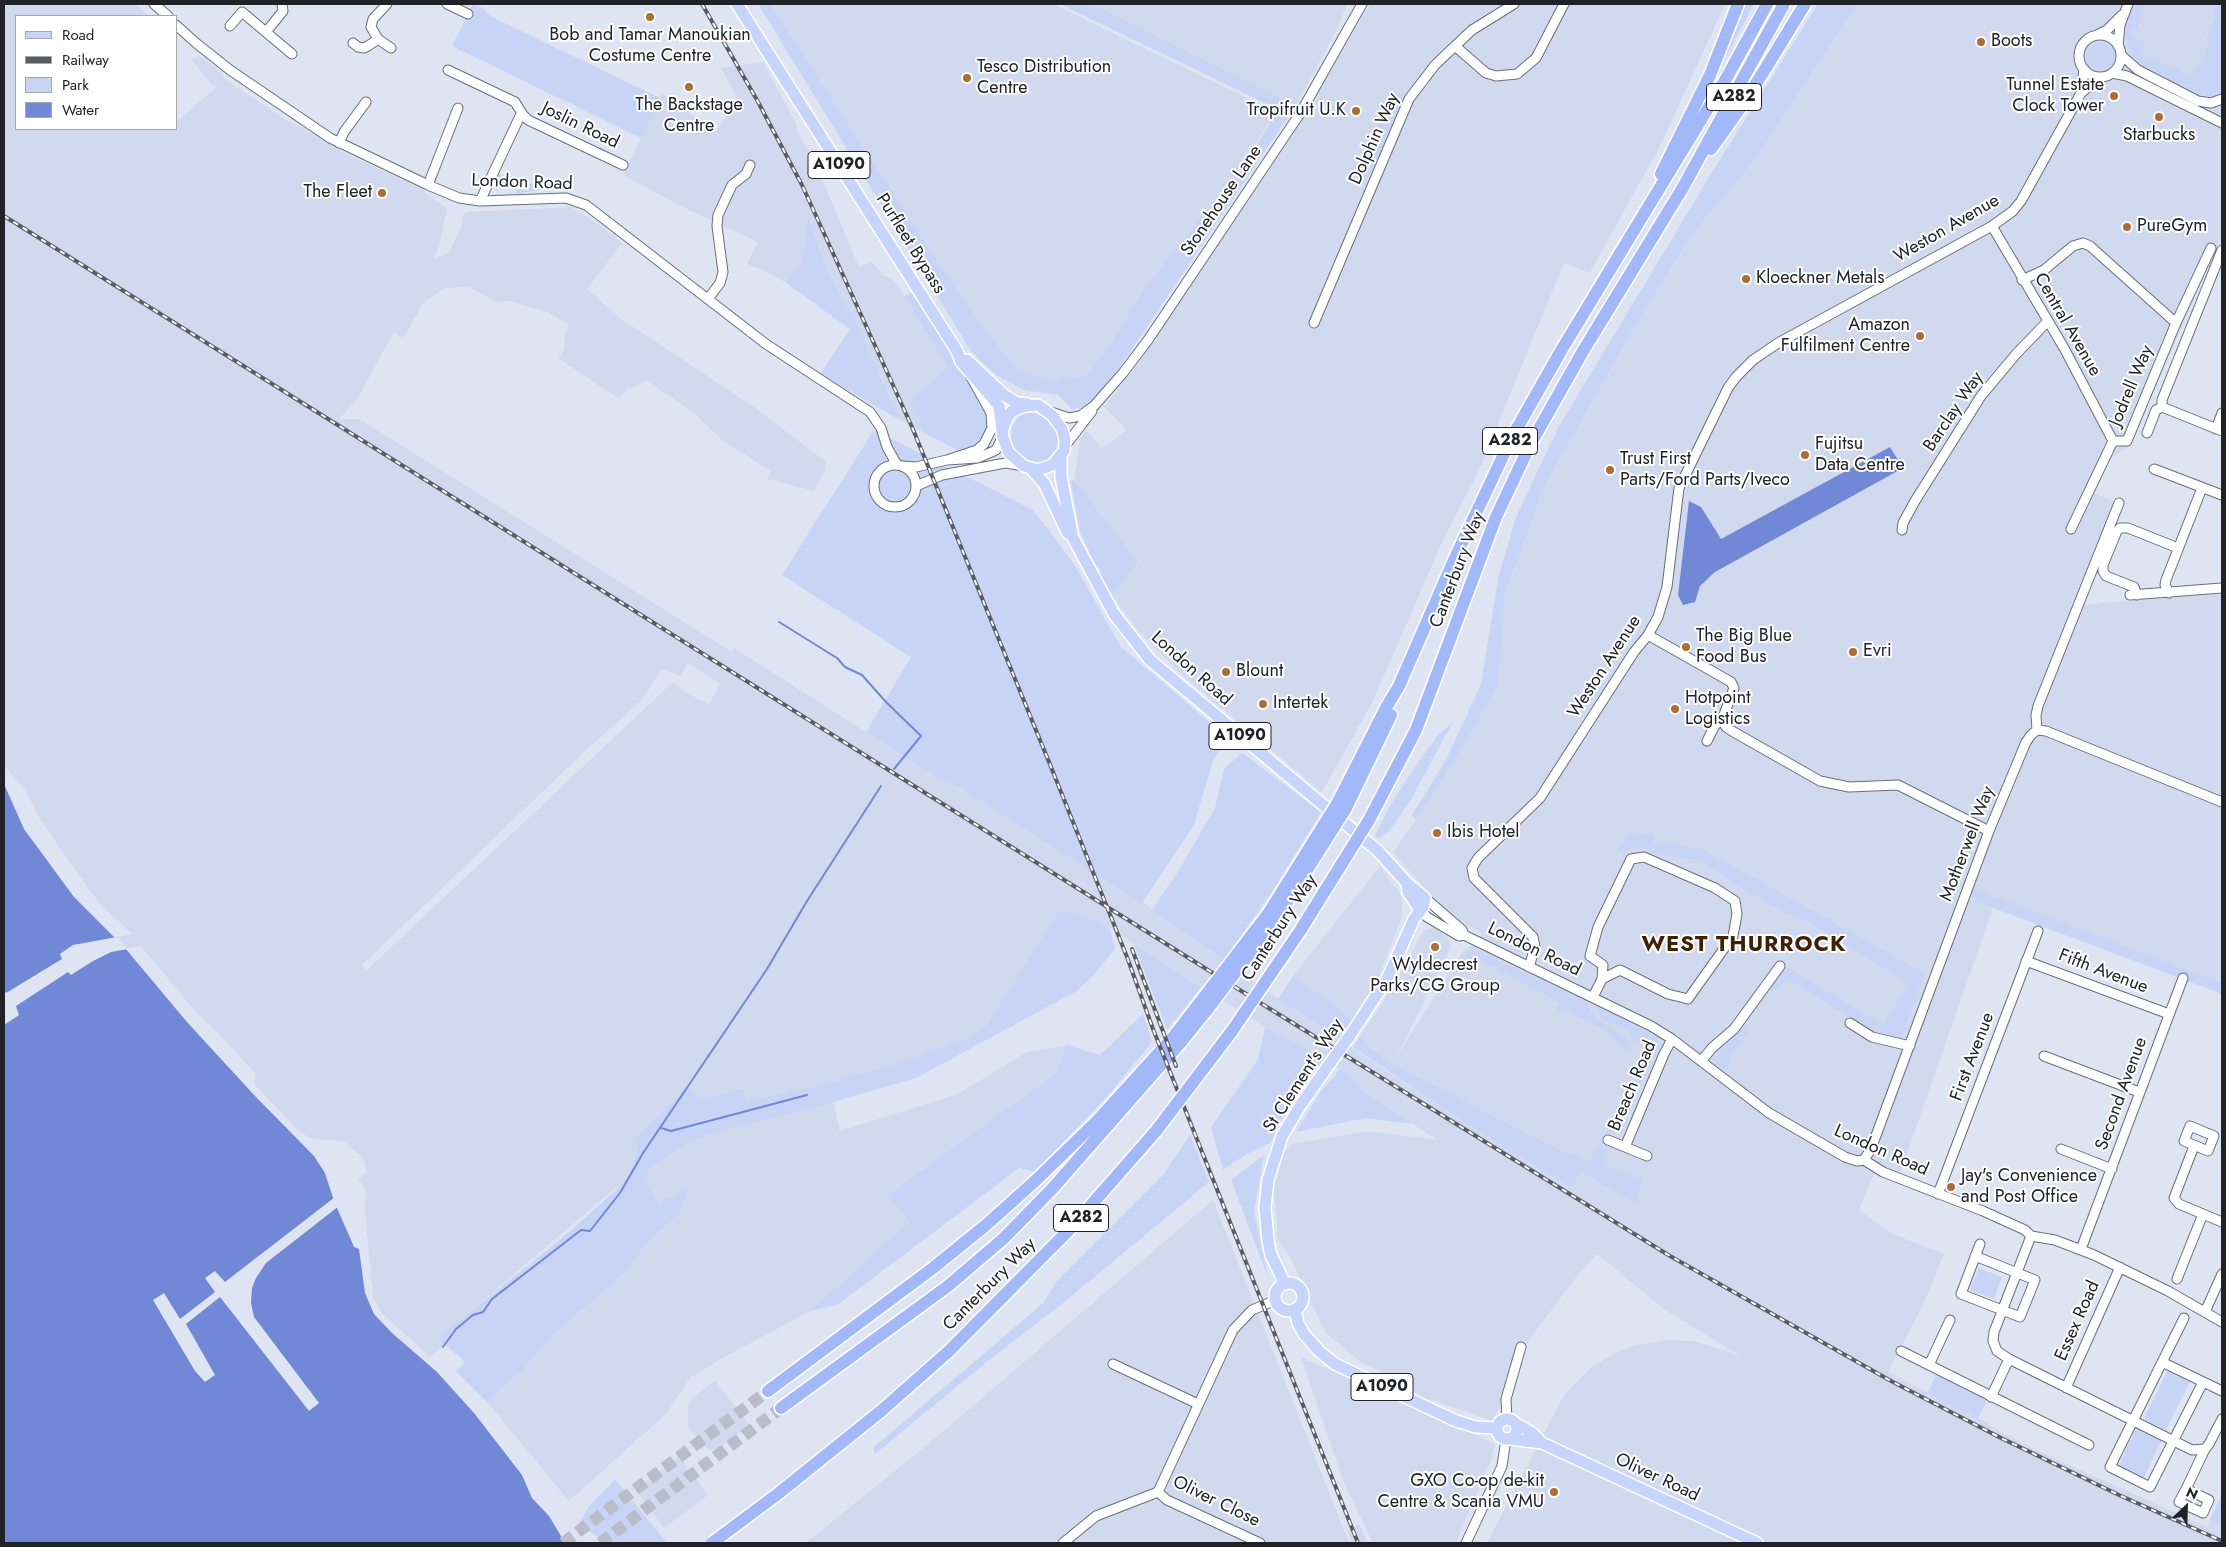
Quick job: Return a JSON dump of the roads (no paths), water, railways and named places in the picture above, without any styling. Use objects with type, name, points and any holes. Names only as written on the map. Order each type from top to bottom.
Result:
[{"type":"highway","points":[[1646,208],[1706,83],[1738,4]]},
{"type":"highway","name":"A282","points":[[1646,208],[1678,161],[1767,4]]},
{"type":"highway","name":"A282","points":[[1682,189],[1784,4]]},
{"type":"highway","points":[[1682,189],[1748,97],[1805,4]]},
{"type":"highway","name":"Canterbury Way","points":[[712,1543],[779,1493],[881,1411],[949,1350],[1072,1227],[1150,1138],[1232,1031],[1300,931],[1369,820],[1416,730],[1496,517],[1530,445],[1564,384],[1682,189]]},
{"type":"highway","name":"Canterbury Way","points":[[781,1408],[948,1286],[1003,1239],[1052,1189],[1153,1067],[1247,944],[1341,806],[1386,706],[1399,686],[1454,560],[1512,437],[1543,380],[1646,208]]},
{"type":"highway","name":"Canterbury Way","points":[[768,1391],[917,1280],[986,1224],[1064,1153],[1153,1067]]},
{"type":"main road","name":"Purfleet Bypass","points":[[737,4],[957,351],[961,362],[999,406],[1002,433]]},
{"type":"main road","name":"Purfleet Bypass","points":[[957,351],[1004,394],[1017,402],[1031,405]]},
{"type":"main road","name":"A1090","points":[[1031,405],[1048,411],[1062,429],[1063,451]]},
{"type":"main road","points":[[1002,433],[1008,416],[1012,411],[1019,407],[1031,405]]},
{"type":"main road","name":"A1090","points":[[1002,433],[1008,453],[1027,468]]},
{"type":"main road","points":[[1027,468],[1048,467],[1063,451]]},
{"type":"main road","name":"London Road","points":[[1063,451],[1061,477],[1073,529],[1072,536]]},
{"type":"main road","name":"London Road","points":[[1027,468],[1044,483],[1067,532],[1072,536],[1114,614],[1150,660],[1378,851],[1407,884],[1424,898]]},
{"type":"main road","name":"London Road","points":[[1407,884],[1408,892],[1420,910]]},
{"type":"main road","name":"St Clement's Way","points":[[1295,1309],[1300,1304],[1302,1293],[1295,1284],[1285,1284],[1271,1255],[1268,1241],[1265,1207],[1268,1180],[1282,1136],[1304,1100],[1351,1034],[1386,979],[1424,898]]},
{"type":"main road","points":[[1285,1284],[1276,1292],[1276,1300],[1281,1308],[1286,1310],[1295,1309]]},
{"type":"main road","name":"A1090","points":[[1295,1309],[1298,1324],[1304,1334],[1319,1351],[1335,1364],[1456,1421],[1476,1427],[1497,1428]]},
{"type":"main road","points":[[1511,1421],[1517,1432],[1508,1439],[1498,1434],[1497,1428],[1499,1422],[1511,1421]]},
{"type":"main road","name":"Oliver Road","points":[[1511,1421],[1532,1433],[1542,1443]]},
{"type":"main road","name":"Oliver Road","points":[[1508,1439],[1542,1443],[1756,1543]]},
{"type":"street","points":[[154,4],[167,15]]},
{"type":"street","points":[[266,32],[283,11],[282,4]]},
{"type":"street","points":[[388,4],[372,19],[371,27],[378,39],[391,48]]},
{"type":"street","points":[[447,4],[468,14]]},
{"type":"street","name":"Stonehouse Lane","points":[[1048,411],[1072,418],[1085,413],[1094,406],[1124,373],[1301,112],[1362,4]]},
{"type":"street","name":"Dolphin Way","points":[[1314,323],[1409,98],[1435,65],[1472,30],[1514,4]]},
{"type":"street","points":[[1455,46],[1486,73],[1496,76],[1517,74],[1536,58],[1564,4]]},
{"type":"street","points":[[2112,73],[2119,65],[2120,50],[2118,36],[2128,4]]},
{"type":"street","points":[[230,26],[242,12],[292,54]]},
{"type":"street","points":[[2124,13],[2108,30],[2086,40],[2081,48],[2080,59],[2084,69],[2091,75],[2100,77],[2112,73],[2127,76],[2222,123]]},
{"type":"street","name":"London Road","points":[[178,27],[208,54],[238,76],[339,143],[428,185],[459,198],[480,202],[566,198],[581,202],[790,361],[870,412],[881,428],[887,447],[900,466]]},
{"type":"street","points":[[2096,36],[2110,38],[2138,70],[2198,101],[2211,103],[2222,99]]},
{"type":"street","points":[[353,42],[358,47],[364,48],[378,39]]},
{"type":"street","name":"Weston Avenue","points":[[2081,93],[2084,69]]},
{"type":"street","name":"Joslin Road","points":[[448,70],[515,102],[522,115],[528,120],[623,165]]},
{"type":"street","name":"Weston Avenue","points":[[1529,966],[1536,947],[1533,937],[1474,878],[1472,868],[1478,858],[1540,798],[1658,617],[1667,587],[1679,488],[1713,416],[1736,377],[1753,360],[1778,343],[1992,226],[2018,206],[2081,93],[2100,77]]},
{"type":"street","points":[[339,143],[344,132],[366,102]]},
{"type":"street","points":[[428,185],[458,108]]},
{"type":"street","points":[[480,202],[522,115]]},
{"type":"street","points":[[708,299],[717,287],[723,272],[717,226],[718,215],[732,185],[744,176],[750,165]]},
{"type":"street","name":"Central Avenue","points":[[1992,226],[2022,280],[2064,348],[2113,441]]},
{"type":"street","points":[[2022,280],[2044,270],[2073,246],[2083,242],[2090,246],[2176,323],[2211,248]]},
{"type":"street","points":[[2162,407],[2162,400],[2222,250]]},
{"type":"street","name":"Barclay Way","points":[[1902,530],[1903,523],[1915,501],[1975,404],[2017,353],[2047,322]]},
{"type":"street","name":"Jodrell Way","points":[[2071,528],[2113,441],[2127,441],[2176,323]]},
{"type":"street","points":[[883,469],[900,466],[916,467],[947,460],[977,450],[984,444],[992,428],[991,413],[972,382],[969,372]]},
{"type":"street","name":"Stonehouse Lane","points":[[1063,451],[1090,415],[1094,406]]},
{"type":"street","points":[[2147,433],[2156,410],[2162,407],[2219,430],[2222,414]]},
{"type":"street","points":[[947,460],[983,457],[999,447],[1002,433]]},
{"type":"street","points":[[887,447],[883,469],[876,478],[875,487],[878,497],[885,504],[893,506],[904,505],[913,497],[916,486],[914,476],[900,466]]},
{"type":"street","points":[[916,486],[942,475],[1006,463],[1027,468]]},
{"type":"street","points":[[2154,469],[2222,495]]},
{"type":"street","points":[[2169,593],[2165,585],[2202,488]]},
{"type":"street","points":[[2119,503],[2038,706],[2036,715],[2037,730],[2054,735],[2222,802]]},
{"type":"street","points":[[2178,548],[2128,528],[2118,529],[2103,565],[2103,571],[2106,576],[2134,587],[2134,595],[2222,588]]},
{"type":"street","points":[[1648,635],[1731,682],[1734,688],[1722,720],[1715,725],[1707,741]]},
{"type":"street","points":[[1722,720],[1726,727],[1732,731],[1820,781],[1848,787],[1898,785],[1989,831]]},
{"type":"street","name":"Motherwell Way","points":[[1864,1160],[1871,1149],[1989,831],[2026,742],[2037,730]]},
{"type":"street","points":[[1593,997],[1602,979],[1603,965],[1590,956],[1598,928],[1631,860],[1644,857],[1715,888],[1735,901],[1737,914],[1733,936],[1688,1000],[1668,994],[1620,970],[1602,979]]},
{"type":"street","name":"London Road","points":[[1424,898],[1462,930],[1464,935]]},
{"type":"street","name":"London Road","points":[[1420,910],[1427,917],[1459,936],[1464,935],[1651,1026],[1672,1039],[1769,1113],[1845,1157],[1856,1161],[1864,1160],[1890,1176],[1997,1217],[2025,1230],[2031,1236],[2055,1240],[2081,1249],[2120,1267],[2222,1322]]},
{"type":"street","name":"First Avenue","points":[[1938,1194],[2038,931]]},
{"type":"street","name":"Fifth Avenue","points":[[2026,961],[2169,1014]]},
{"type":"street","points":[[1701,1061],[1713,1047],[1734,1029],[1780,966]]},
{"type":"street","name":"Second Avenue","points":[[2081,1249],[2183,978]]},
{"type":"street","points":[[1850,1023],[1872,1037],[1910,1046]]},
{"type":"street","name":"Breach Road","points":[[1625,1147],[1672,1039]]},
{"type":"street","points":[[2044,1056],[2139,1092]]},
{"type":"street","name":"Breach Road","points":[[1608,1140],[1647,1156]]},
{"type":"street","points":[[2194,1146],[2174,1198],[2179,1204],[2222,1222]]},
{"type":"street","points":[[2061,1149],[2112,1169]]},
{"type":"street","points":[[2177,1279],[2203,1214]]},
{"type":"street","points":[[2031,1236],[1994,1332],[1993,1340],[1997,1351],[2009,1360],[2192,1450],[2205,1449]]},
{"type":"street","points":[[1975,1256],[2035,1280],[2020,1317],[1961,1294],[1975,1256],[1980,1244]]},
{"type":"street","name":"Essex Road","points":[[2066,1388],[2120,1267]]},
{"type":"street","points":[[2205,1312],[2222,1274]]},
{"type":"street","name":"Oliver Close","points":[[1063,1543],[1096,1516],[1158,1492],[1238,1323],[1252,1310],[1276,1300]]},
{"type":"street","points":[[2184,1318],[2110,1467],[2150,1487],[2203,1382]]},
{"type":"street","points":[[1929,1365],[1950,1320]]},
{"type":"street","points":[[1511,1421],[1506,1399],[1521,1347]]},
{"type":"street","points":[[1901,1351],[2089,1446]]},
{"type":"street","points":[[1991,1397],[2009,1360]]},
{"type":"street","points":[[2162,1362],[2222,1391]]},
{"type":"street","points":[[1112,1364],[1198,1404]]},
{"type":"street","points":[[2186,1489],[2222,1419]]},
{"type":"street","points":[[1466,1543],[1502,1466],[1508,1439]]},
{"type":"street","name":"Oliver Close","points":[[1158,1492],[1167,1500],[1260,1543]]},
{"type":"water","points":[[1890,447],[1903,468],[1715,572],[1700,586],[1695,602],[1683,605],[1678,595],[1689,501],[1701,507],[1721,539]]},
{"type":"water","points":[[4,784],[24,829],[74,897],[125,948],[187,1022],[255,1096],[314,1156],[325,1173],[334,1201],[354,1247],[359,1249],[365,1293],[374,1314],[392,1333],[437,1372],[474,1413],[522,1475],[532,1498],[549,1516],[565,1543],[4,1543]]},
{"type":"waterway","points":[[779,622],[837,658],[845,667],[862,675],[886,702],[921,736],[894,769]]},
{"type":"waterway","points":[[443,1347],[456,1329],[473,1315],[483,1312],[492,1299],[581,1230],[590,1231],[620,1193],[643,1153],[767,969],[807,901],[881,786]]},
{"type":"waterway","points":[[661,1128],[671,1131],[807,1095]]},
{"type":"tunnel","points":[[563,1543],[768,1391]]},
{"type":"tunnel","points":[[600,1543],[781,1408]]},
{"type":"railway","points":[[702,4],[757,100],[802,185],[912,427],[1127,957],[1153,1029],[1358,1543]]},
{"type":"railway","points":[[4,216],[1275,1012],[1670,1256],[1891,1381],[2001,1438],[2119,1495],[2222,1541]]},
{"type":"railway","points":[[1132,949],[1176,1066]]},
{"type":"place","name":"Bob and Tamar Manoukian Costume Centre","points":[[650,17]]},
{"type":"place","name":"Boots","points":[[1981,42]]},
{"type":"place","name":"Tesco Distribution Centre","points":[[967,78]]},
{"type":"place","name":"The Backstage Centre","points":[[689,87]]},
{"type":"place","name":"Tunnel Estate Clock Tower","points":[[2114,96]]},
{"type":"place","name":"Tropifruit U.K","points":[[1356,111]]},
{"type":"place","name":"Starbucks","points":[[2159,117]]},
{"type":"place","name":"The Fleet","points":[[382,193]]},
{"type":"place","name":"PureGym","points":[[2127,227]]},
{"type":"place","name":"Kloeckner Metals","points":[[1746,279]]},
{"type":"place","name":"Amazon Fulfilment Centre","points":[[1920,336]]},
{"type":"place","name":"Fujitsu Data Centre","points":[[1805,455]]},
{"type":"place","name":"Trust First Parts/Ford Parts/Iveco","points":[[1610,470]]},
{"type":"place","name":"The Big Blue Food Bus","points":[[1686,647]]},
{"type":"place","name":"Evri","points":[[1853,652]]},
{"type":"place","name":"Blount","points":[[1226,672]]},
{"type":"place","name":"Intertek","points":[[1263,704]]},
{"type":"place","name":"Hotpoint Logistics","points":[[1675,709]]},
{"type":"place","name":"Ibis Hotel","points":[[1437,833]]},
{"type":"place","name":"Wyldecrest Parks/CG Group","points":[[1435,947]]},
{"type":"place","name":"Jay's Convenience and Post Office","points":[[1951,1187]]},
{"type":"place","name":"GXO Co-op de-kit Centre & Scania VMU","points":[[1554,1492]]},
{"type":"district","name":"WEST THURROCK","points":[[1744,946]]}]
